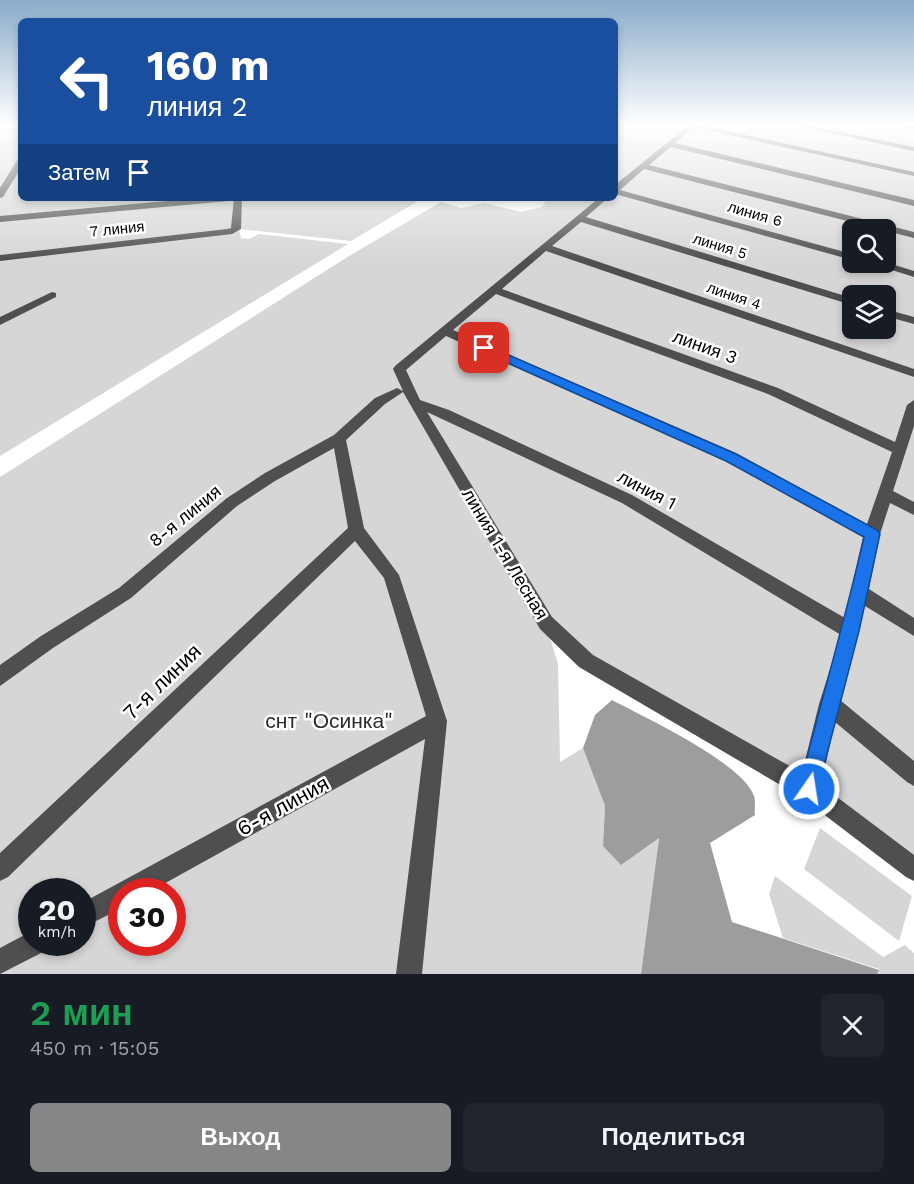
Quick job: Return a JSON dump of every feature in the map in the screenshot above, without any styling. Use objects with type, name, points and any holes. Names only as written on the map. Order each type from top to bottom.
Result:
[{"type":"street","points":[[2,192],[15,170]]},
{"type":"street","points":[[618,187],[637,170]]},
{"type":"street","points":[[660,170],[914,235]]},
{"type":"street","points":[[779,170],[914,203]]},
{"type":"street","points":[[898,170],[914,174]]},
{"type":"street","points":[[2,192],[18,188]]},
{"type":"street","name":"линия 6","points":[[618,191],[842,254]]},
{"type":"street","points":[[0,219],[196,201]]},
{"type":"street","name":"7 линия","points":[[0,258],[236,229],[238,201]]},
{"type":"street","points":[[600,201],[443,330],[731,457],[872,534]]},
{"type":"street","name":"линия 5","points":[[579,218],[842,299]]},
{"type":"street","name":"линия 4","points":[[544,248],[914,373]]},
{"type":"street","points":[[896,269],[914,274]]},
{"type":"street","name":"линия 3","points":[[493,288],[773,391],[900,450]]},
{"type":"street","points":[[0,322],[52,295]]},
{"type":"street","points":[[896,315],[914,321]]},
{"type":"street","name":"линия 1-я Лесная","points":[[443,330],[399,369],[415,403],[546,623],[586,661],[809,789],[914,869]]},
{"type":"street","name":"8-я линия","points":[[0,677],[47,642],[125,593],[232,502],[270,477],[339,439],[380,401],[397,392]]},
{"type":"street","name":"линия 1","points":[[415,403],[444,413],[627,500],[710,546],[851,631]]},
{"type":"street","points":[[809,789],[829,704],[851,631],[872,534],[913,416]]},
{"type":"street","points":[[339,439],[356,530],[392,575],[437,721],[409,974]]},
{"type":"street","points":[[885,494],[914,509]]},
{"type":"street","name":"7-я линия","points":[[0,869],[356,530]]},
{"type":"street","points":[[858,592],[914,628]]},
{"type":"street","points":[[829,704],[914,775]]},
{"type":"street","name":"6-я линия","points":[[152,878],[437,721]]},
{"type":"street","points":[[0,962],[18,952]]},
{"type":"green space","points":[[0,170],[18,170],[18,201],[418,201],[351,241],[239,229],[241,238],[249,239],[259,234],[348,244],[0,456]]},
{"type":"green space","name":"снт \"Осинка\"","points":[[618,170],[914,170],[914,869],[809,789],[586,661],[546,625],[558,664],[560,762],[583,748],[605,806],[603,846],[659,837],[641,974],[0,974],[0,477],[349,256],[441,202],[461,208],[484,203],[521,212],[542,207],[545,201],[618,201]]},
{"type":"green space","points":[[820,828],[912,896],[899,941],[804,869]]},
{"type":"green space","points":[[775,876],[883,957],[905,945],[914,953],[914,974],[877,974],[879,969],[783,938],[769,894]]},
{"type":"shaded area","points":[[612,700],[713,756],[732,769],[746,783],[754,796],[755,815],[710,843],[732,922],[879,970],[877,974],[641,974],[659,838],[621,865],[603,846],[605,806],[583,748],[595,715]]},
{"type":"route","points":[[484,348],[731,457],[872,534],[851,631],[829,704],[809,789]]}]
